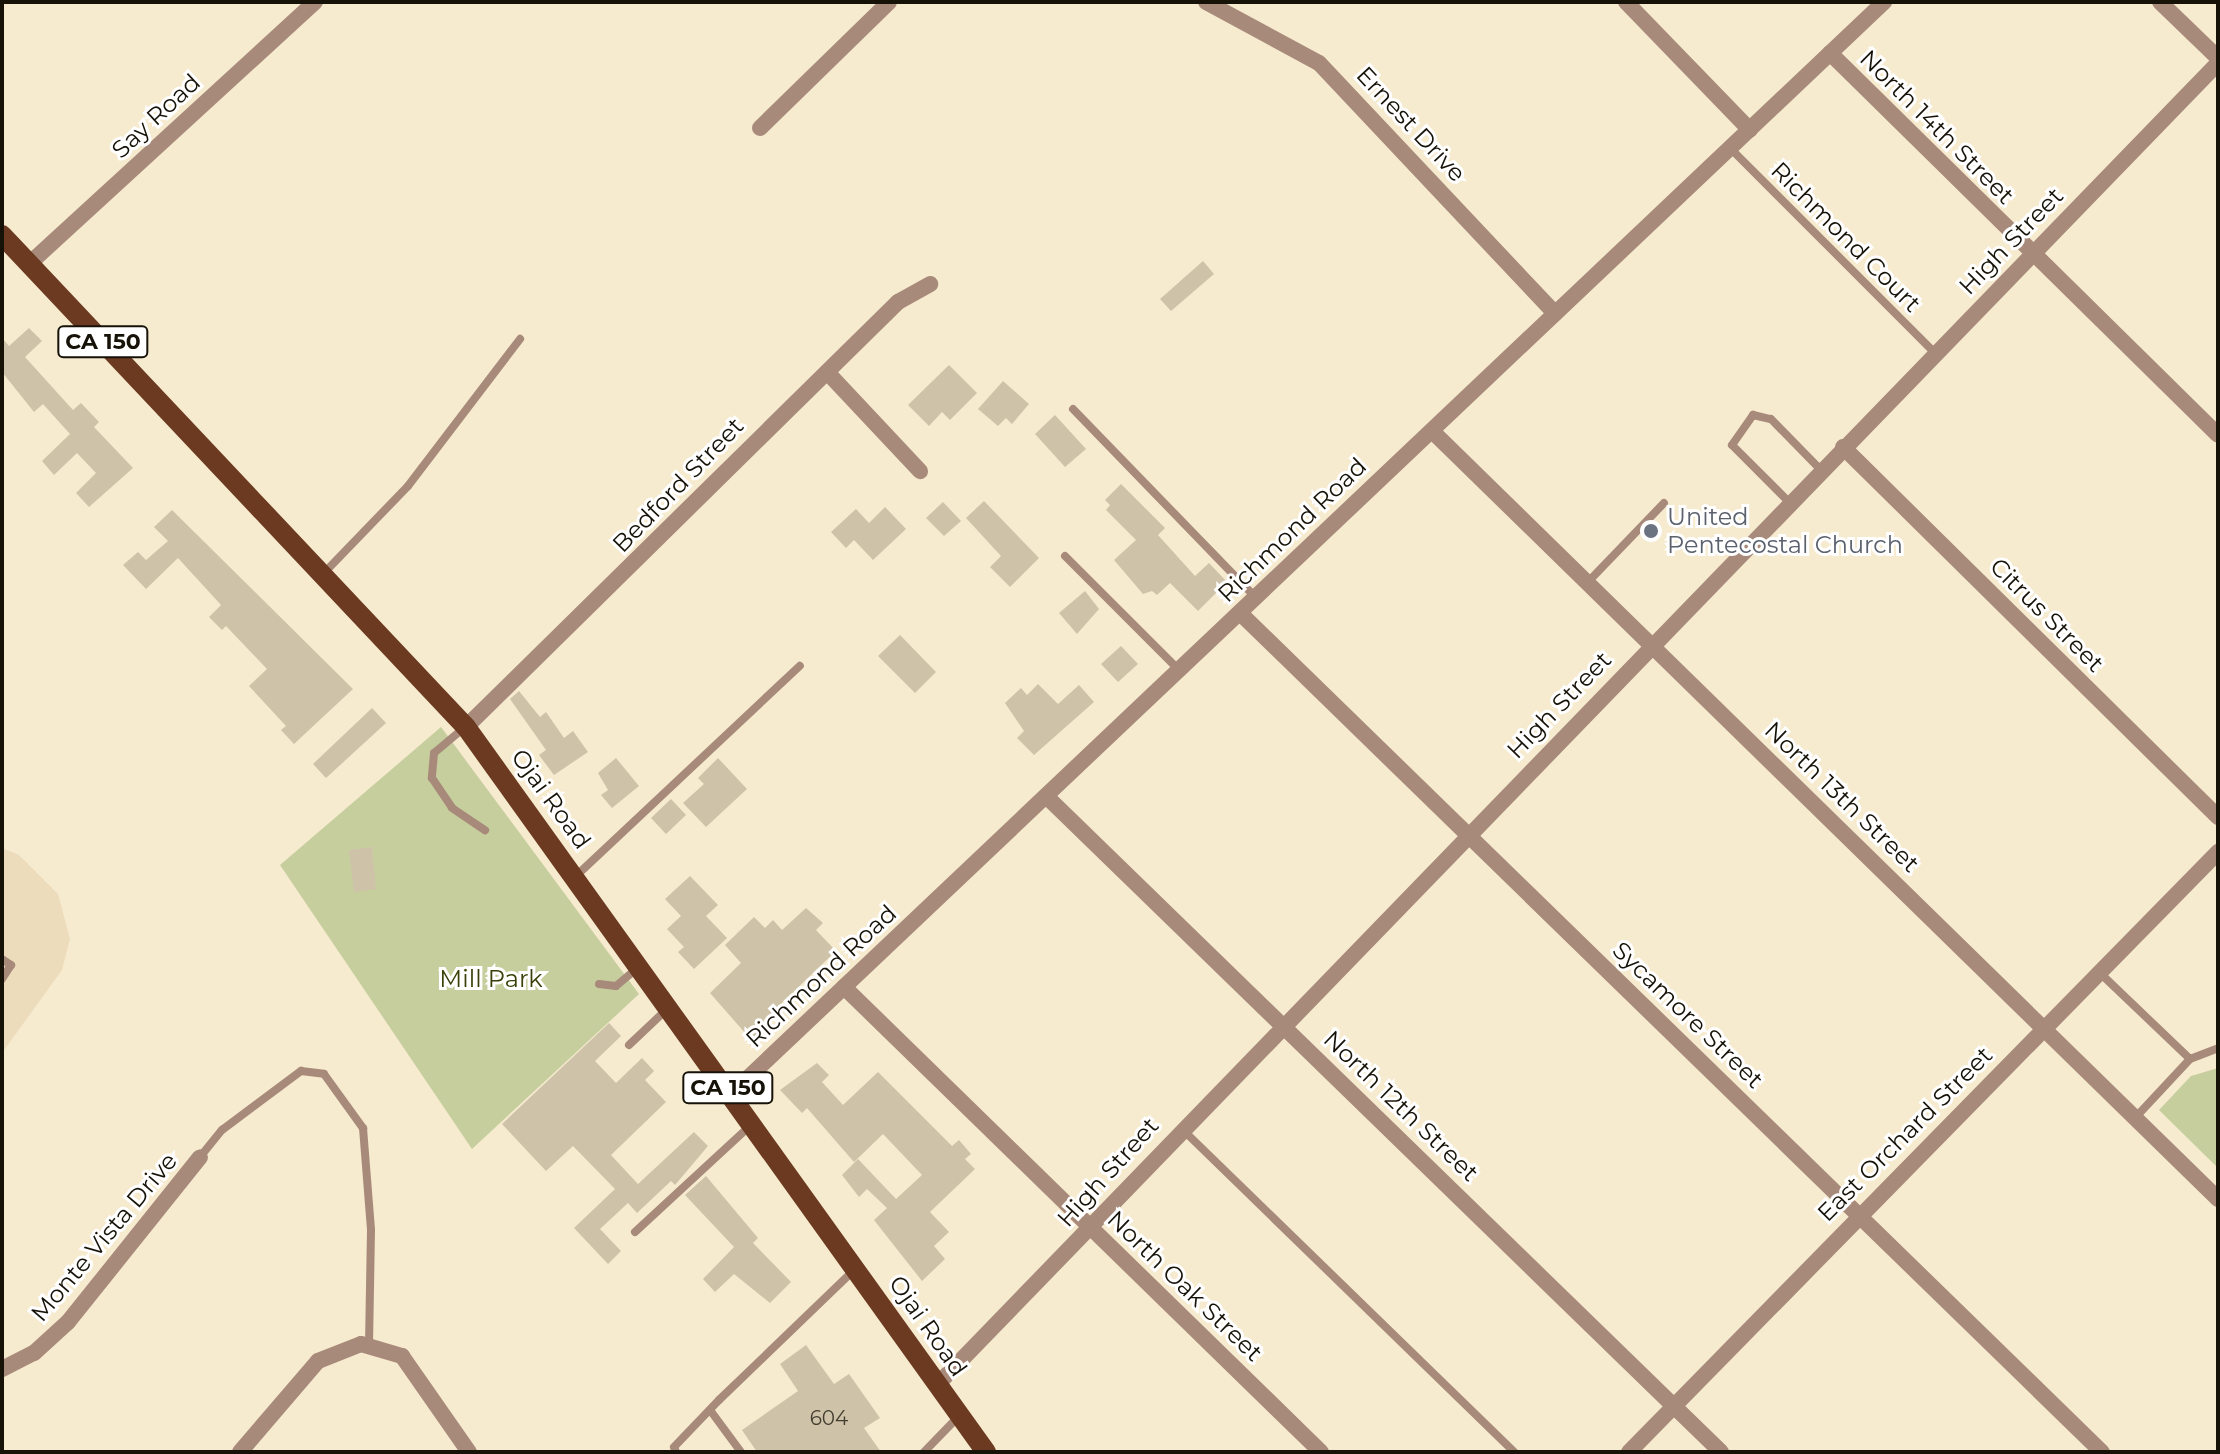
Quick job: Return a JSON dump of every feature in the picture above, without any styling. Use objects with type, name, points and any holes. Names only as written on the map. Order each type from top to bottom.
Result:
[{"type":"main road","name":"Ojai Road","points":[[2,235],[466,727],[732,1093],[986,1452]]},
{"type":"street","name":"Say Road","points":[[29,264],[315,2]]},
{"type":"street","points":[[760,128],[889,2]]},
{"type":"street","name":"Ernest Drive","points":[[1206,2],[1319,63],[1555,313]]},
{"type":"street","points":[[1626,2],[1750,130]]},
{"type":"street","name":"Richmond Road","points":[[732,1093],[1884,2]]},
{"type":"street","points":[[2160,2],[2218,61]]},
{"type":"street","name":"North 14th Street","points":[[1830,53],[2031,255],[2218,435]]},
{"type":"street","name":"High Street","points":[[938,1384],[1091,1228],[1181,1128],[2218,61]]},
{"type":"street","name":"Bedford Street","points":[[466,727],[898,302],[930,284]]},
{"type":"street","points":[[827,372],[920,471]]},
{"type":"street","name":"North 13th Street","points":[[1432,431],[2218,1199]]},
{"type":"street","name":"Citrus Street","points":[[1843,447],[2218,817]]},
{"type":"street","name":"Sycamore Street","points":[[1240,613],[2102,1452]]},
{"type":"street","name":"North 12th Street","points":[[1046,796],[1721,1452]]},
{"type":"street","name":"East Orchard Street","points":[[1629,1452],[2218,852]]},
{"type":"street","name":"North Oak Street","points":[[844,987],[1321,1452]]},
{"type":"street","name":"Monte Vista Drive","points":[[2,1369],[34,1353],[68,1322],[200,1157]]},
{"type":"street","points":[[240,1452],[318,1361],[341,1348],[369,1344],[402,1356],[458,1429],[469,1452]]},
{"type":"lane","name":"Richmond Court","points":[[1730,148],[1935,353]]},
{"type":"lane","points":[[324,574],[408,486],[520,339]]},
{"type":"lane","points":[[1073,409],[1255,598]]},
{"type":"lane","points":[[1790,503],[1732,445],[1753,415],[1771,419],[1821,470]]},
{"type":"lane","points":[[1587,583],[1664,503]]},
{"type":"lane","points":[[1065,556],[1179,670]]},
{"type":"lane","points":[[575,876],[800,666]]},
{"type":"lane","points":[[466,727],[434,753],[432,778],[452,808],[485,830]]},
{"type":"lane","points":[[2,959],[11,965],[2,979]]},
{"type":"lane","points":[[599,984],[616,986],[640,967]]},
{"type":"lane","points":[[2100,973],[2190,1059]]},
{"type":"lane","points":[[629,1045],[668,1007]]},
{"type":"lane","points":[[2135,1118],[2190,1059],[2218,1048]]},
{"type":"lane","points":[[200,1157],[222,1130],[301,1071],[324,1074],[363,1128],[371,1230],[369,1344]]},
{"type":"lane","points":[[635,1232],[753,1123]]},
{"type":"lane","points":[[1181,1128],[1514,1452]]},
{"type":"lane","points":[[676,1452],[674,1447],[710,1410],[856,1269]]},
{"type":"lane","points":[[710,1410],[741,1452]]},
{"type":"lane","points":[[924,1452],[959,1416]]},
{"type":"shaded area","points":[[2,848],[19,855],[58,894],[70,939],[62,970],[2,1053]]},
{"type":"green space","name":"Mill Park","points":[[441,727],[639,994],[472,1149],[280,865]]},
{"type":"green space","points":[[2218,1068],[2218,1168],[2159,1110],[2191,1076]]},
{"type":"building","points":[[1203,261],[1214,274],[1171,311],[1160,299]]},
{"type":"building","points":[[29,328],[42,341],[25,357],[73,410],[81,403],[99,422],[94,427],[133,468],[89,507],[76,493],[96,473],[77,453],[54,475],[42,461],[70,434],[43,404],[34,412],[2,372],[2,338],[9,346]]},
{"type":"building","points":[[949,365],[977,393],[950,420],[942,412],[929,426],[908,405]]},
{"type":"building","points":[[1003,381],[1029,404],[1012,424],[1006,418],[998,426],[978,409]]},
{"type":"building","points":[[1055,415],[1086,449],[1065,467],[1035,434]]},
{"type":"building","points":[[1121,484],[1165,528],[1158,535],[1195,576],[1209,563],[1227,582],[1198,611],[1170,583],[1157,595],[1152,591],[1143,594],[1114,560],[1136,540],[1106,510],[1110,505],[1105,500]]},
{"type":"building","points":[[984,501],[1039,558],[1010,587],[990,567],[1001,556],[966,518]]},
{"type":"building","points":[[943,502],[961,521],[944,536],[926,518]]},
{"type":"building","points":[[885,507],[906,529],[873,560],[854,540],[846,548],[831,532],[856,509],[869,523]]},
{"type":"building","points":[[172,510],[353,689],[294,744],[281,730],[286,726],[249,686],[267,669],[226,626],[222,630],[209,617],[221,605],[178,558],[146,589],[123,565],[138,552],[146,560],[168,541],[154,527]]},
{"type":"building","points":[[1085,591],[1099,609],[1077,634],[1059,613]]},
{"type":"building","points":[[900,635],[936,672],[915,693],[878,656]]},
{"type":"building","points":[[1121,646],[1138,664],[1118,682],[1101,664]]},
{"type":"building","points":[[1038,684],[1058,704],[1079,685],[1094,702],[1034,755],[1017,738],[1024,731],[1005,703],[1021,688],[1027,695]]},
{"type":"building","points":[[519,691],[540,717],[546,712],[564,738],[573,731],[588,752],[554,775],[539,755],[546,750],[510,699]]},
{"type":"building","points":[[372,708],[386,723],[326,778],[313,764]]},
{"type":"building","points":[[616,758],[639,786],[612,808],[601,795],[608,790],[598,773]]},
{"type":"building","points":[[718,758],[747,789],[706,827],[683,803],[704,784],[698,778]]},
{"type":"building","points":[[671,799],[686,815],[666,834],[651,818]]},
{"type":"building","points":[[372,847],[376,889],[354,892],[349,850]]},
{"type":"building","points":[[690,876],[718,905],[706,916],[727,938],[694,969],[678,952],[684,947],[667,929],[681,916],[665,899]]},
{"type":"building","points":[[806,908],[823,923],[816,930],[836,951],[763,1021],[769,1027],[753,1042],[710,993],[741,963],[725,945],[754,917],[765,928],[773,920],[782,930]]},
{"type":"building","points":[[609,1023],[621,1036],[595,1061],[616,1083],[642,1058],[654,1071],[645,1080],[666,1102],[611,1155],[638,1184],[694,1132],[708,1146],[675,1185],[671,1181],[637,1213],[628,1203],[600,1229],[621,1251],[608,1264],[574,1228],[615,1189],[573,1146],[546,1171],[502,1124]]},
{"type":"building","points":[[817,1063],[829,1075],[822,1082],[843,1105],[878,1072],[952,1146],[959,1140],[971,1154],[965,1159],[975,1169],[930,1212],[949,1232],[934,1246],[945,1259],[922,1281],[874,1220],[887,1208],[867,1189],[859,1197],[842,1175],[858,1159],[896,1199],[922,1175],[883,1134],[854,1162],[807,1108],[802,1113],[780,1090]]},
{"type":"building","points":[[706,1176],[758,1238],[753,1243],[791,1282],[770,1303],[734,1274],[715,1292],[703,1279],[734,1247],[685,1195]]},
{"type":"building","points":[[806,1345],[834,1384],[849,1374],[880,1418],[864,1428],[881,1452],[757,1452],[742,1430],[798,1391],[780,1364]]},
{"type":"place","name":"United Pentecostal Church","points":[[1651,531]]}]
